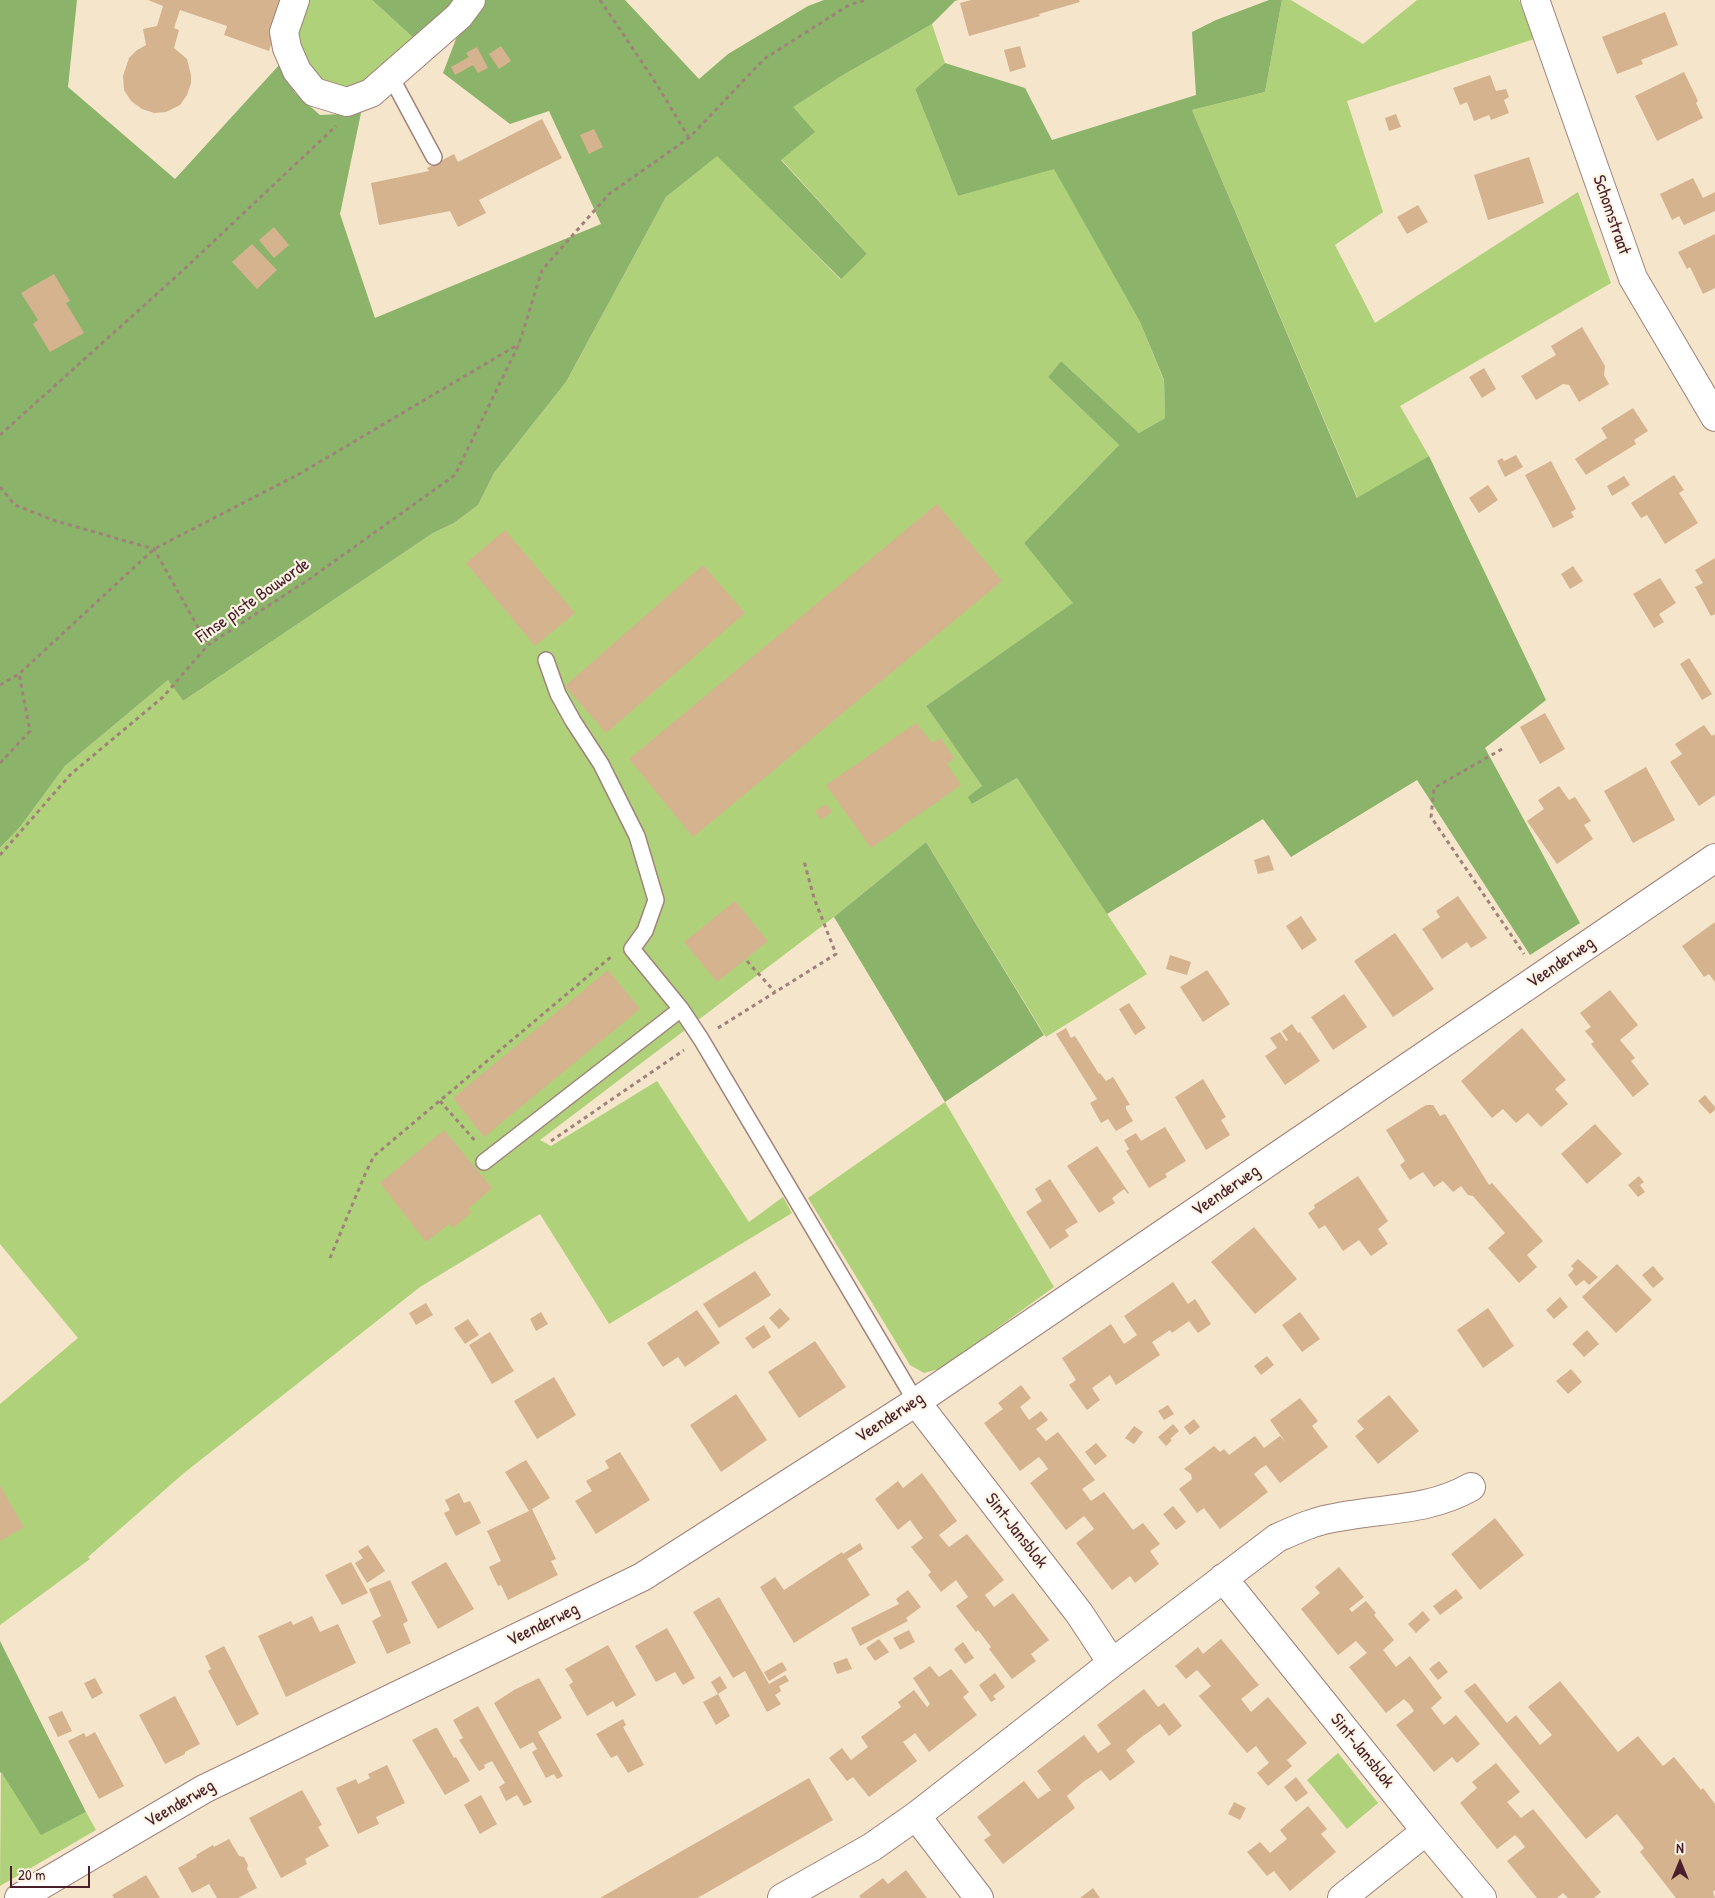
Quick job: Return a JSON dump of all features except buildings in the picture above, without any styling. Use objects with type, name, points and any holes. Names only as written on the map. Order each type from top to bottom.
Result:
[{"type":"street","points":[[295,0],[284,32],[297,71],[314,92],[347,102],[381,84],[459,16],[471,0]]},
{"type":"street","name":"Schomstraat","points":[[1535,0],[1633,278],[1715,418]]},
{"type":"street","name":"Veenderweg","points":[[19,1898],[204,1789],[642,1577],[916,1402],[1715,858]]},
{"type":"street","name":"Sint-Jansblok","points":[[916,1402],[1079,1613],[1112,1663]]},
{"type":"street","points":[[782,1898],[872,1847],[916,1816],[1112,1663],[1277,1538],[1307,1525],[1339,1517],[1410,1509],[1440,1502],[1471,1487]]},
{"type":"street","name":"Sint-Jansblok","points":[[1223,1578],[1482,1898]]},
{"type":"street","points":[[916,1816],[979,1898]]},
{"type":"street","points":[[1342,1898],[1426,1830]]},
{"type":"lane","points":[[381,84],[434,157]]},
{"type":"lane","points":[[546,660],[558,694],[601,764],[640,845],[656,900],[645,931],[632,950],[681,1009],[700,1039],[916,1402]]},
{"type":"lane","points":[[484,1162],[681,1009]]},
{"type":"path","points":[[600,0],[654,80],[689,138]]},
{"type":"path","points":[[0,685],[19,674],[154,549],[301,473],[519,344],[542,270],[609,194],[689,138],[764,59],[849,5],[865,0]]},
{"type":"path","points":[[0,435],[179,274],[381,84]]},
{"type":"path","name":"Finse piste Bouworde","points":[[0,855],[71,774],[164,697],[208,645],[311,578],[455,475],[519,344]]},
{"type":"path","points":[[0,487],[15,505],[56,521],[154,549],[208,645]]},
{"type":"path","points":[[0,763],[30,731],[19,674]]},
{"type":"path","points":[[1502,749],[1434,788],[1431,818],[1540,978]]},
{"type":"path","points":[[551,1141],[700,1039],[836,954],[814,898],[804,861]]},
{"type":"path","points":[[330,1258],[374,1156],[627,944],[632,950]]},
{"type":"path","points":[[748,961],[775,992]]},
{"type":"path","points":[[440,1101],[472,1137]]},
{"type":"green space","points":[[0,0],[77,0],[68,87],[175,179],[280,64],[295,93],[320,115],[361,113],[340,214],[375,318],[601,224],[549,111],[510,124],[443,73],[459,31],[417,41],[372,0],[625,0],[699,79],[728,54],[808,6],[824,0],[958,0],[932,24],[843,75],[793,107],[815,132],[781,160],[867,254],[841,279],[717,156],[666,197],[566,382],[494,473],[478,505],[454,523],[433,533],[183,701],[168,680],[65,766],[20,827],[0,848]]},
{"type":"green space","points":[[302,0],[372,0],[417,41],[363,90],[326,86],[304,65],[293,23]]},
{"type":"green space","points":[[1269,0],[1282,0],[1265,92],[1192,110],[1357,498],[1429,456],[1546,700],[1485,748],[1580,923],[1530,955],[1417,780],[1291,857],[1263,819],[1107,914],[1017,778],[972,804],[968,797],[982,786],[926,706],[1073,603],[1024,543],[1119,445],[1048,377],[1061,361],[1139,433],[1165,418],[1164,380],[1140,322],[1054,169],[958,196],[915,89],[945,63],[1025,88],[1052,140],[1196,95],[1192,32],[1216,20]]},
{"type":"green space","points":[[1282,0],[1291,0],[1363,44],[1417,0],[1519,0],[1534,39],[1347,101],[1383,212],[1335,245],[1375,323],[1578,192],[1611,283],[1400,406],[1429,456],[1358,499],[1192,110],[1265,92]]},
{"type":"green space","points":[[932,24],[945,63],[915,89],[958,196],[1054,168],[1140,322],[1164,381],[1165,418],[1139,433],[1061,361],[1048,377],[1119,445],[1024,543],[1074,603],[926,706],[982,786],[972,804],[1017,778],[1147,974],[1046,1037],[926,842],[834,917],[540,1140],[551,1146],[657,1081],[749,1222],[783,1197],[792,1213],[609,1324],[540,1214],[420,1287],[184,1473],[88,1557],[90,1559],[0,1625],[0,1404],[78,1338],[0,1244],[0,848],[20,827],[65,766],[168,680],[183,701],[433,533],[454,523],[478,505],[494,473],[566,382],[666,197],[717,155],[840,279],[867,254],[781,159],[792,107],[843,75]]},
{"type":"green space","points":[[926,842],[1044,1035],[945,1102],[834,917]]},
{"type":"green space","points":[[945,1102],[1054,1287],[942,1368],[924,1373],[910,1365],[808,1198]]},
{"type":"green space","points":[[0,1641],[86,1812],[41,1835],[0,1773]]},
{"type":"green space","points":[[1338,1753],[1378,1803],[1347,1829],[1307,1780]]},
{"type":"green space","points":[[1,1772],[41,1834],[86,1812],[96,1830],[0,1886]]}]
